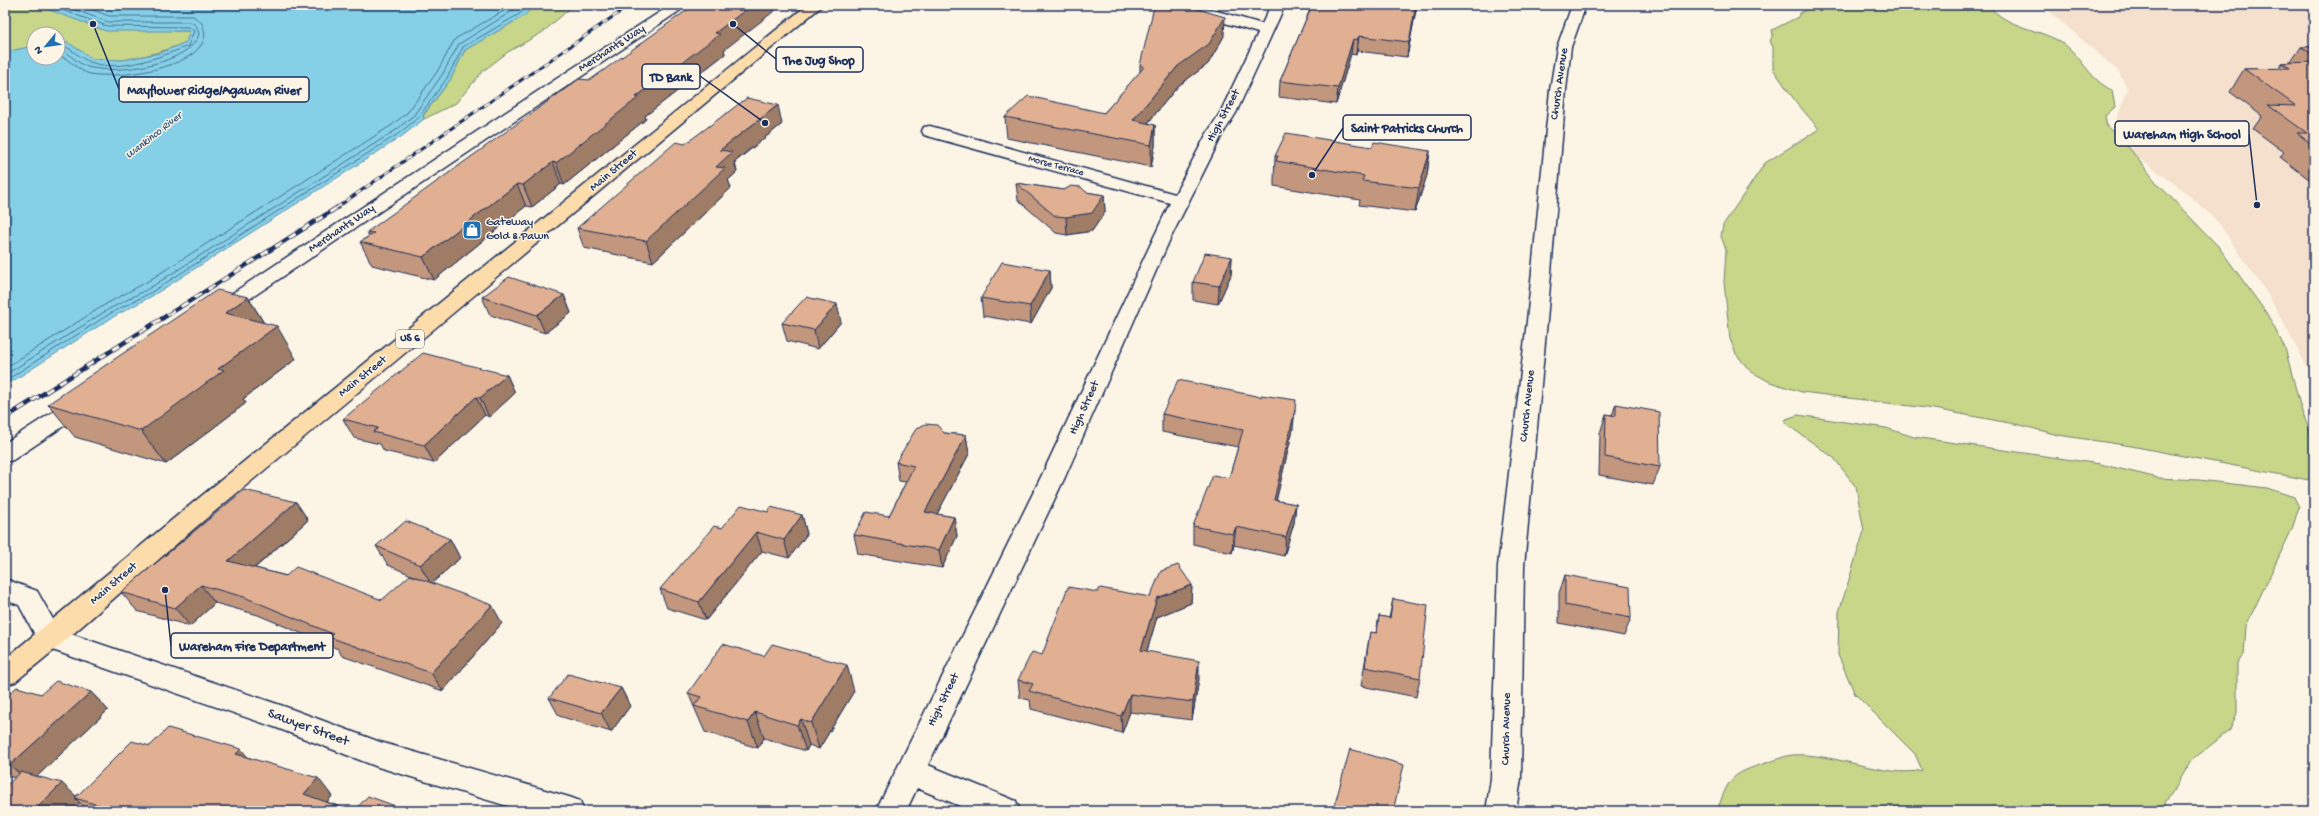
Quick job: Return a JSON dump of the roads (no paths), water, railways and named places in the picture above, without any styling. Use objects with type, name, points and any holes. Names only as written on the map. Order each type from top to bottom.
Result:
[{"type":"main road","name":"Main Street","points":[[5,674],[50,638],[187,521],[816,5]]},
{"type":"street","name":"Merchants Way","points":[[204,321],[681,5]]},
{"type":"street","points":[[1181,5],[1265,30]]},
{"type":"street","name":"High Street","points":[[891,811],[1053,477],[1161,239],[1214,135],[1228,113],[1265,30],[1278,5]]},
{"type":"street","name":"Church Avenue","points":[[1501,811],[1506,778],[1511,566],[1558,90],[1564,48],[1579,5]]},
{"type":"street","name":"Morse Terrace","points":[[930,131],[1182,200]]},
{"type":"street","points":[[5,454],[99,391]]},
{"type":"street","points":[[5,589],[28,598],[50,638]]},
{"type":"street","name":"Sawyer Street","points":[[50,638],[279,717],[378,754],[568,811]]},
{"type":"street","points":[[910,771],[1005,811]]},
{"type":"water","name":"Wankinco River","points":[[36,5],[535,5],[524,16],[465,50],[450,80],[423,115],[424,119],[401,137],[152,296],[113,317],[5,386],[5,52],[26,48],[26,66],[66,66],[66,41],[93,59],[123,60],[160,53],[186,42],[190,31],[106,31]]},
{"type":"railway","points":[[336,208],[630,5]]},
{"type":"railway","points":[[5,418],[338,207]]},
{"type":"place","name":"Mayflower Ridge/Agawam River","points":[[93,24]]},
{"type":"place","name":"The Jug Shop","points":[[733,24]]},
{"type":"place","name":"TD Bank","points":[[765,123]]},
{"type":"place","name":"Saint Patricks Church","points":[[1312,175]]},
{"type":"place","name":"Wareham High School","points":[[2257,205]]},
{"type":"place","name":"Gateway Gold & Pawn","points":[[472,230]]},
{"type":"place","name":"Wareham Fire Department","points":[[165,590]]}]
